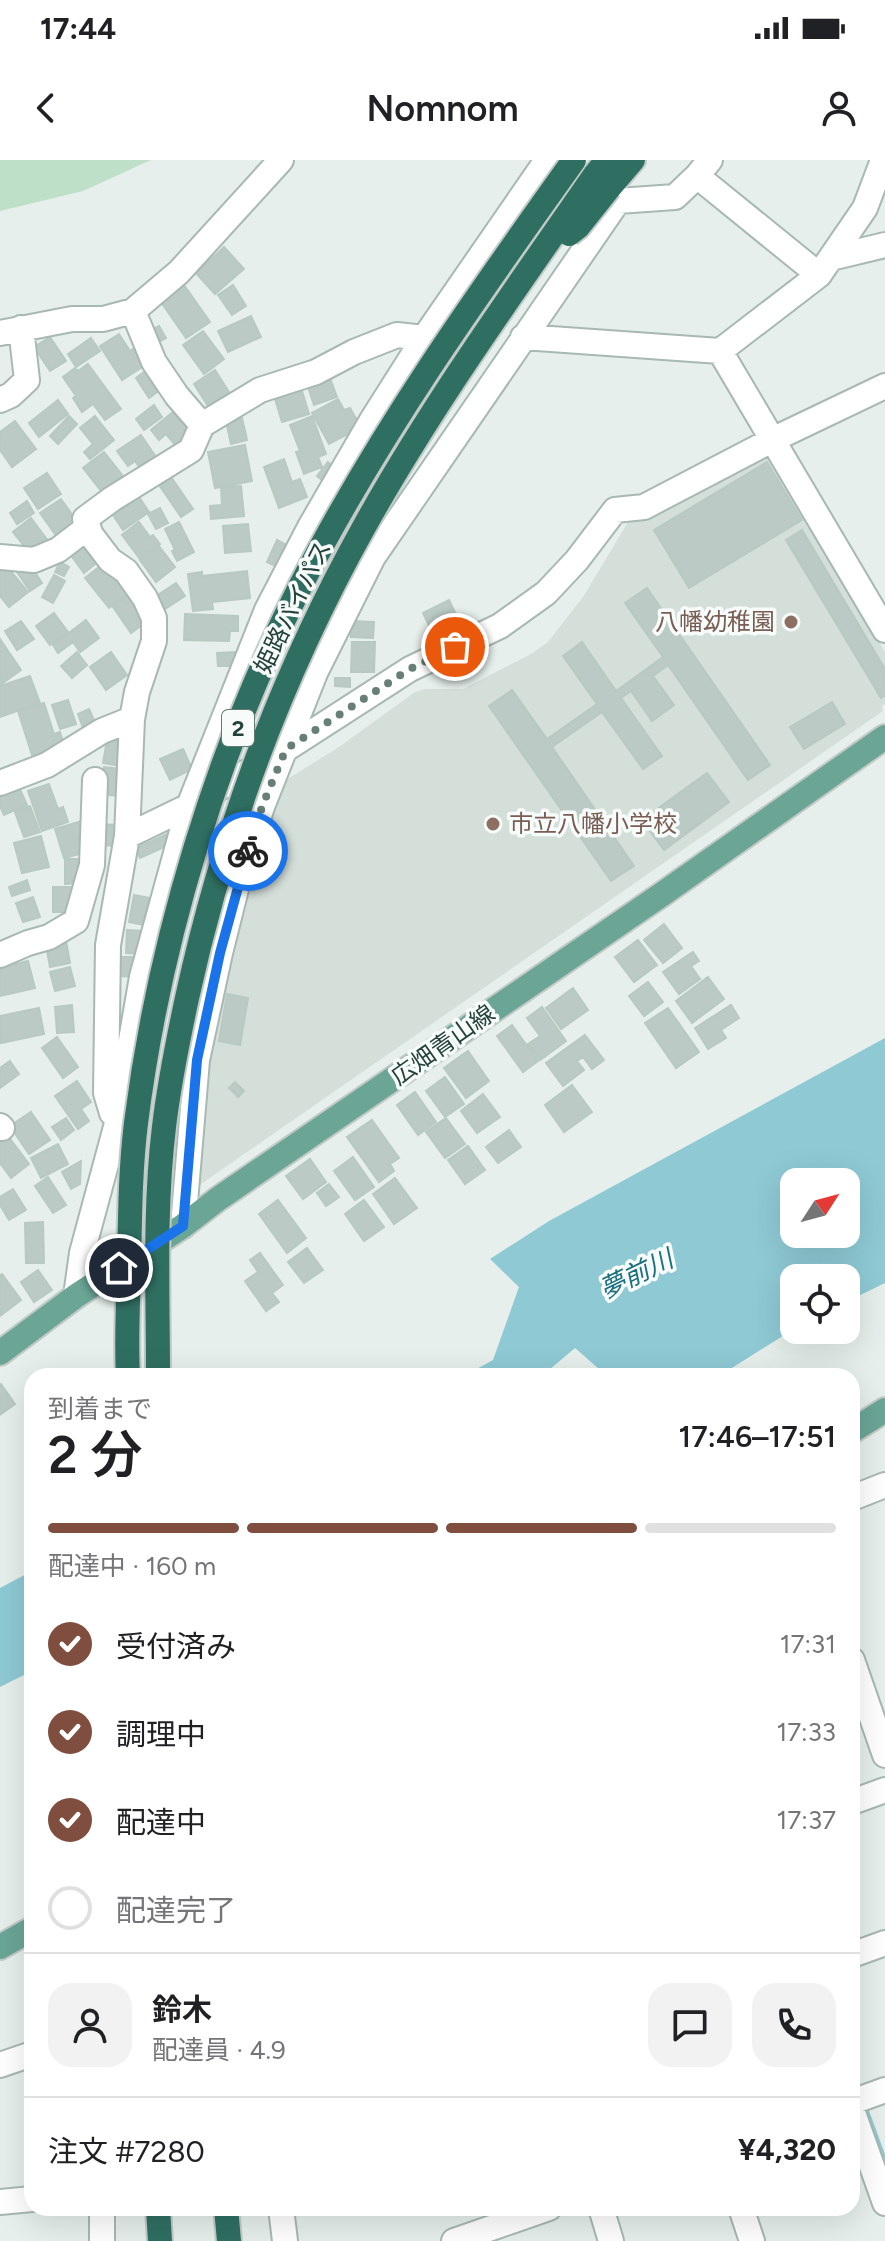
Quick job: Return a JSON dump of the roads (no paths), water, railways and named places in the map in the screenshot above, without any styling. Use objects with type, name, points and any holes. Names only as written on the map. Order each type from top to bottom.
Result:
[{"type":"highway","name":"姫路バイパス","points":[[128,1368],[130,1220],[136,1126],[150,1032],[171,933],[231,746],[300,588],[340,513],[473,301],[574,160]]},
{"type":"highway","name":"姫路バイパス","points":[[158,1368],[158,1220],[164,1128],[178,1040],[198,945],[224,853],[288,677],[364,526],[416,440],[538,256],[607,181],[633,160]]},
{"type":"highway","points":[[158,2216],[160,2241]]},
{"type":"highway","points":[[227,2216],[229,2241]]},
{"type":"main road","name":"広畑青山線","points":[[0,1353],[76,1296],[183,1226],[885,737]]},
{"type":"main road","points":[[860,1426],[885,1410]]},
{"type":"main road","points":[[0,1947],[24,1934]]},
{"type":"street","points":[[0,400],[11,395],[27,380],[11,330],[72,319],[103,319],[133,311],[179,272],[281,160]]},
{"type":"street","points":[[76,1296],[82,1253],[116,1127],[142,977],[189,806],[274,596],[372,420],[424,338],[547,160],[607,181],[675,197],[704,168],[825,266]]},
{"type":"street","points":[[523,337],[720,351],[825,266],[865,208],[883,160]]},
{"type":"street","points":[[183,1226],[197,1060],[220,953],[241,869],[263,804],[315,673],[373,557],[523,337],[607,181]]},
{"type":"street","points":[[825,266],[885,245]]},
{"type":"street","points":[[133,311],[154,362],[202,425]]},
{"type":"street","points":[[116,1127],[106,1093],[108,945],[127,836],[132,719],[137,692],[154,641],[154,618],[145,598],[126,571],[110,560],[91,535],[85,519],[191,450],[202,425],[260,390],[316,372],[354,352],[397,335],[424,338]]},
{"type":"street","points":[[720,351],[885,630]]},
{"type":"street","points":[[127,836],[189,806],[286,749],[410,669],[500,626],[546,593],[577,560],[615,510],[644,507],[772,440],[885,386]]},
{"type":"street","points":[[0,557],[34,560],[58,550],[88,527]]},
{"type":"street","points":[[0,783],[47,765],[102,731],[132,719]]},
{"type":"street","points":[[0,955],[49,937],[76,921],[92,865],[95,780]]},
{"type":"street","points":[[860,1495],[885,1485]]},
{"type":"street","points":[[860,1683],[885,1755]]},
{"type":"street","points":[[860,1799],[885,1790]]},
{"type":"street","points":[[860,1952],[885,1943]]},
{"type":"street","points":[[0,2065],[24,2057]]},
{"type":"street","points":[[860,2099],[885,2090]]},
{"type":"street","points":[[860,2133],[885,2203]]},
{"type":"street","points":[[0,2202],[24,2200]]},
{"type":"street","points":[[102,2216],[102,2241]]},
{"type":"street","points":[[282,2216],[285,2241]]},
{"type":"street","points":[[465,2239],[527,2216]]},
{"type":"street","points":[[603,2216],[611,2241]]},
{"type":"street","points":[[744,2216],[752,2241]]},
{"type":"water","name":"夢前川","points":[[885,1038],[885,1283],[860,1295],[860,1264],[780,1264],[780,1338],[732,1368],[598,1368],[575,1348],[551,1368],[478,1368],[493,1360],[519,1287],[490,1259],[549,1221]]},
{"type":"water","points":[[24,1575],[24,1675],[0,1687],[0,1588]]},
{"type":"waterway","points":[[863,2103],[885,2163]]},
{"type":"place","name":"八幡幼稚園","points":[[791,622]]},
{"type":"place","name":"市立八幡小学校","points":[[493,824]]}]
